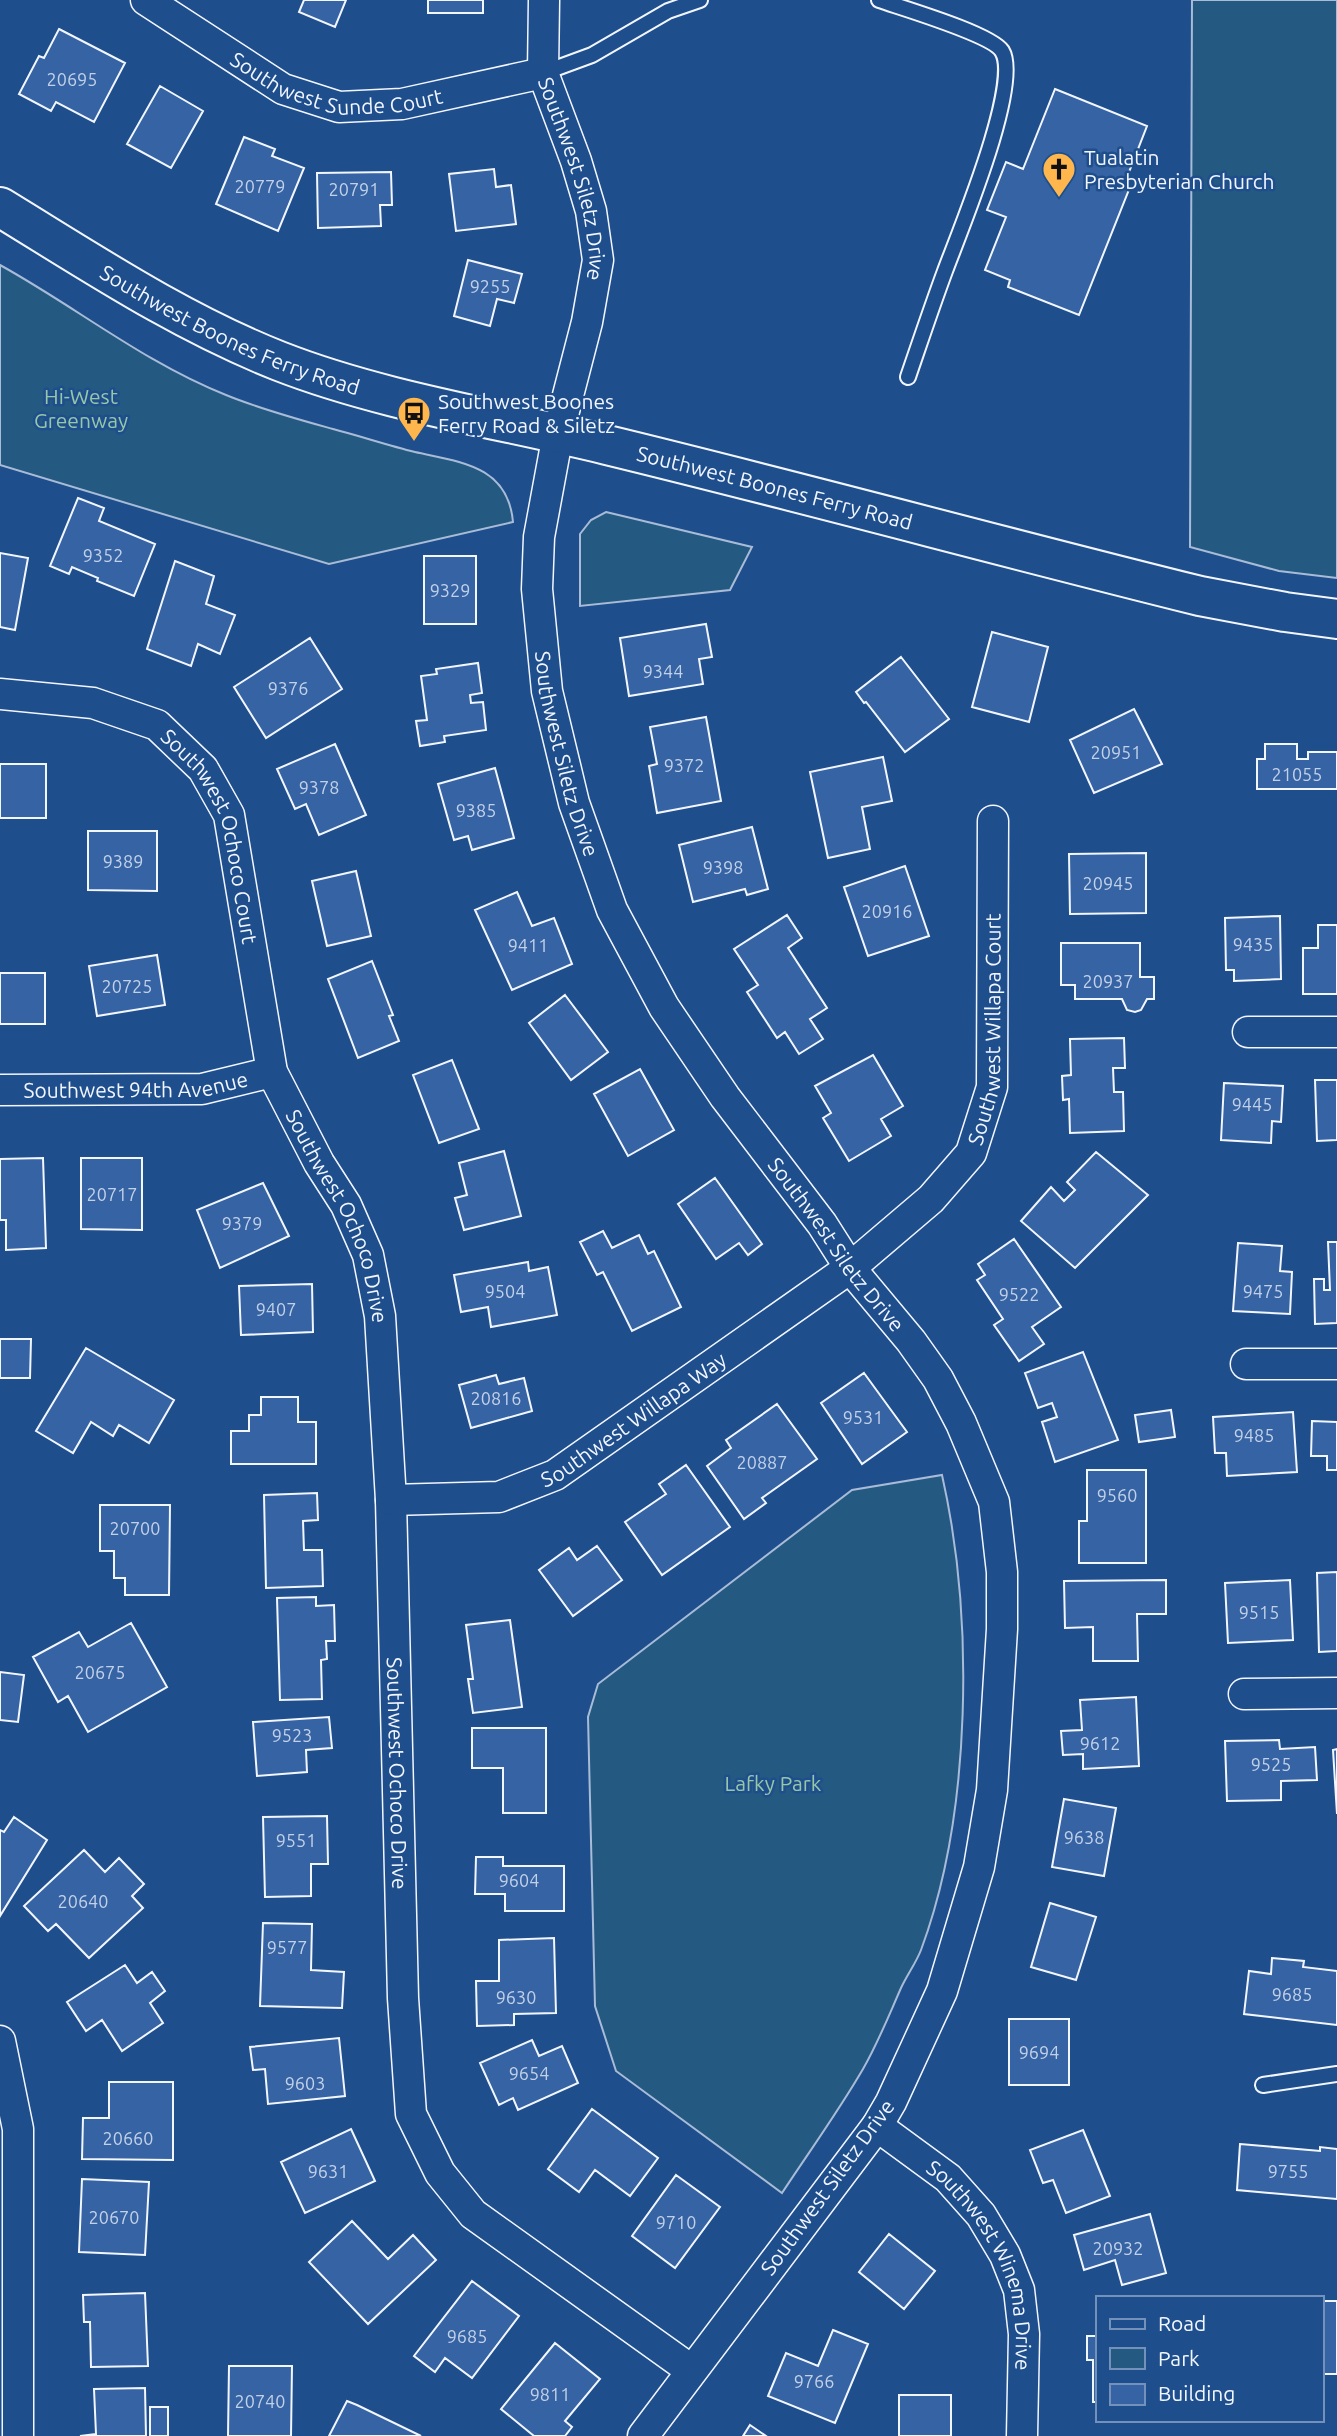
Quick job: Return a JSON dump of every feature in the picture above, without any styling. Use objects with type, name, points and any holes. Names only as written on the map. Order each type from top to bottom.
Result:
[{"type":"main road","name":"Southwest Boones Ferry Road","points":[[0,207],[181,315],[226,339],[281,362],[385,393],[1200,596],[1337,619]]},
{"type":"street","name":"Southwest Sunde Court","points":[[146,0],[283,89],[339,107],[402,104],[543,73]]},
{"type":"street","name":"Southwest Siletz Drive","points":[[544,0],[543,73],[576,161],[587,199],[598,260],[587,323],[558,434],[539,537],[537,589],[547,691],[573,803],[612,910],[664,1007],[725,1097],[822,1224],[850,1268],[911,1341],[938,1379],[961,1423],[993,1502],[1002,1572],[1002,1629],[992,1790],[979,1867],[942,1991],[891,2102],[877,2126],[643,2436]]},
{"type":"street","name":"Southwest Ochoco Court","points":[[0,694],[93,703],[158,725],[203,769],[229,815],[272,1072]]},
{"type":"street","name":"Southwest Willapa Court","points":[[850,1268],[930,1199],[971,1153],[992,1087],[993,821]]},
{"type":"street","points":[[1248,1032],[1337,1032]]},
{"type":"street","name":"Southwest 94th Avenue","points":[[0,1090],[202,1089],[272,1072]]},
{"type":"street","name":"Southwest Ochoco Drive","points":[[272,1072],[320,1163],[346,1205],[368,1255],[380,1316],[391,1500],[403,1998],[411,2114],[440,2174],[473,2214],[691,2370]]},
{"type":"street","name":"Southwest Willapa Way","points":[[391,1500],[499,1497],[555,1475],[850,1268]]},
{"type":"street","points":[[1246,1364],[1337,1364]]},
{"type":"street","points":[[1244,1694],[1337,1693]]},
{"type":"street","points":[[0,2041],[18,2129],[18,2436]]},
{"type":"street","name":"Southwest Winema Drive","points":[[877,2126],[948,2178],[981,2215],[1005,2255],[1019,2290],[1024,2334],[1022,2436]]},
{"type":"lane","points":[[543,73],[592,55],[668,11],[699,0]]},
{"type":"lane","points":[[879,0],[985,38],[1002,50],[1006,64],[1005,86],[993,138],[908,377]]},
{"type":"lane","points":[[1263,2085],[1337,2074]]},
{"type":"green space","points":[[1192,0],[1337,0],[1337,578],[1279,571],[1190,547]]},
{"type":"green space","name":"Hi-West Greenway","points":[[0,265],[139,351],[226,395],[292,418],[479,469],[502,488],[513,522],[329,564],[0,465]]},
{"type":"green space","points":[[606,512],[752,547],[730,590],[580,606],[580,534],[591,520]]},
{"type":"green space","name":"Lafky Park","points":[[942,1475],[959,1590],[963,1714],[950,1838],[938,1896],[919,1955],[868,2059],[844,2101],[782,2193],[616,2071],[595,2006],[588,1717],[598,1684],[852,1490]]},
{"type":"building","points":[[304,0],[346,0],[335,27],[299,12]]},
{"type":"building","points":[[428,0],[483,0],[483,13],[428,13]]},
{"type":"building","points":[[59,29],[125,63],[94,122],[56,102],[51,111],[19,94],[39,56],[44,58]]},
{"type":"building","points":[[160,86],[203,111],[171,168],[127,144]]},
{"type":"building","name":"Tualatin Presbyterian Church","points":[[1055,89],[1147,126],[1124,185],[1130,187],[1079,315],[1008,287],[1010,280],[985,270],[1006,217],[987,210],[1006,162],[1023,169]]},
{"type":"building","points":[[244,137],[275,149],[272,156],[304,168],[278,231],[216,204]]},
{"type":"building","points":[[494,169],[496,187],[511,185],[516,224],[456,231],[449,174]]},
{"type":"building","points":[[391,172],[392,205],[380,205],[381,226],[318,228],[317,173]]},
{"type":"building","points":[[468,260],[522,274],[514,303],[497,299],[490,326],[454,316]]},
{"type":"building","points":[[78,498],[104,508],[99,521],[155,544],[134,596],[72,567],[69,574],[50,566]]},
{"type":"building","points":[[0,553],[28,558],[15,630],[0,627]]},
{"type":"building","points":[[424,556],[476,556],[476,624],[424,624]]},
{"type":"building","points":[[175,561],[214,576],[206,604],[235,615],[220,654],[198,644],[191,666],[147,649]]},
{"type":"building","points":[[706,624],[712,657],[699,659],[703,684],[629,696],[620,638]]},
{"type":"building","points":[[992,632],[1048,647],[1029,722],[972,707]]},
{"type":"building","points":[[310,638],[342,689],[266,738],[234,687]]},
{"type":"building","points":[[901,657],[949,719],[905,752],[856,692]]},
{"type":"building","points":[[478,663],[482,693],[470,695],[471,703],[483,702],[486,730],[444,736],[445,742],[420,746],[416,721],[427,720],[421,676],[437,674],[436,669]]},
{"type":"building","points":[[1134,709],[1162,764],[1094,793],[1070,740]]},
{"type":"building","points":[[706,717],[721,801],[657,813],[649,766],[657,764],[650,727]]},
{"type":"building","points":[[335,744],[366,815],[319,835],[306,804],[295,809],[277,769]]},
{"type":"building","points":[[1265,744],[1297,744],[1297,759],[1308,759],[1308,752],[1337,752],[1337,789],[1257,789],[1257,759],[1265,759]]},
{"type":"building","points":[[883,757],[892,801],[862,807],[870,849],[828,858],[810,772]]},
{"type":"building","points":[[0,764],[46,764],[46,818],[0,818]]},
{"type":"building","points":[[495,768],[514,838],[472,850],[468,836],[454,840],[438,784]]},
{"type":"building","points":[[752,827],[768,889],[747,895],[745,889],[693,902],[679,845]]},
{"type":"building","points":[[88,831],[157,831],[157,891],[88,890]]},
{"type":"building","points":[[1146,853],[1146,913],[1070,914],[1069,854]]},
{"type":"building","points":[[905,866],[929,936],[868,956],[844,887]]},
{"type":"building","points":[[356,871],[371,936],[327,946],[312,881]]},
{"type":"building","points":[[517,892],[532,926],[554,918],[572,964],[512,990],[475,910]]},
{"type":"building","points":[[787,915],[802,938],[788,948],[827,1008],[810,1019],[823,1039],[799,1054],[785,1032],[777,1038],[747,992],[758,985],[734,949]]},
{"type":"building","points":[[1280,916],[1281,979],[1234,981],[1234,970],[1226,970],[1225,918]]},
{"type":"building","points":[[1318,925],[1337,925],[1337,994],[1303,994],[1303,948],[1318,948]]},
{"type":"building","points":[[1061,943],[1140,943],[1140,977],[1154,977],[1154,999],[1147,999],[1141,1010],[1135,1012],[1127,1010],[1122,999],[1075,999],[1075,985],[1061,985]]},
{"type":"building","points":[[157,955],[165,1005],[97,1016],[89,966]]},
{"type":"building","points":[[372,961],[393,1015],[389,1016],[399,1041],[358,1058],[328,979]]},
{"type":"building","points":[[0,973],[45,973],[45,1024],[0,1024]]},
{"type":"building","points":[[565,995],[608,1052],[571,1080],[529,1023]]},
{"type":"building","points":[[1124,1038],[1125,1068],[1113,1068],[1114,1092],[1123,1092],[1124,1131],[1070,1133],[1069,1099],[1063,1100],[1062,1076],[1071,1075],[1070,1039]]},
{"type":"building","points":[[873,1055],[903,1106],[881,1119],[891,1136],[849,1161],[823,1118],[831,1113],[815,1086]]},
{"type":"building","points":[[452,1060],[479,1129],[439,1143],[413,1075]]},
{"type":"building","points":[[640,1069],[674,1130],[628,1156],[594,1094]]},
{"type":"building","points":[[1315,1080],[1337,1080],[1337,1140],[1317,1141]]},
{"type":"building","points":[[1224,1083],[1283,1086],[1281,1122],[1272,1121],[1271,1143],[1221,1140]]},
{"type":"building","points":[[504,1151],[521,1216],[464,1230],[455,1198],[467,1195],[459,1163]]},
{"type":"building","points":[[1096,1152],[1148,1195],[1075,1268],[1021,1221],[1051,1187],[1064,1201],[1075,1190],[1067,1182]]},
{"type":"building","points":[[43,1158],[46,1248],[6,1250],[6,1220],[0,1220],[0,1159]]},
{"type":"building","points":[[81,1158],[142,1158],[142,1230],[81,1229]]},
{"type":"building","points":[[715,1178],[762,1244],[748,1255],[739,1243],[716,1259],[678,1204]]},
{"type":"building","points":[[263,1183],[289,1236],[220,1268],[197,1210]]},
{"type":"building","points":[[603,1231],[612,1248],[639,1235],[648,1254],[654,1251],[681,1307],[632,1331],[603,1272],[597,1275],[580,1242]]},
{"type":"building","points":[[1014,1239],[1061,1307],[1032,1327],[1044,1344],[1019,1361],[994,1325],[1003,1319],[977,1280],[985,1275],[978,1264]]},
{"type":"building","points":[[1328,1242],[1337,1242],[1337,1323],[1315,1324],[1314,1279],[1324,1279],[1324,1290],[1330,1290]]},
{"type":"building","points":[[1238,1243],[1282,1246],[1280,1271],[1292,1272],[1290,1314],[1233,1311]]},
{"type":"building","points":[[528,1262],[529,1271],[548,1267],[557,1315],[491,1327],[488,1307],[461,1312],[454,1275]]},
{"type":"building","points":[[312,1284],[313,1332],[241,1335],[239,1286]]},
{"type":"building","points":[[0,1339],[31,1339],[30,1378],[0,1378]]},
{"type":"building","points":[[86,1348],[174,1400],[149,1443],[119,1425],[113,1436],[91,1422],[73,1453],[36,1431]]},
{"type":"building","points":[[1083,1352],[1118,1440],[1055,1462],[1042,1422],[1057,1417],[1052,1403],[1038,1408],[1025,1373]]},
{"type":"building","points":[[864,1373],[907,1432],[862,1464],[821,1403]]},
{"type":"building","points":[[496,1375],[499,1384],[524,1378],[532,1411],[471,1428],[459,1385]]},
{"type":"building","points":[[261,1397],[298,1397],[298,1422],[316,1422],[316,1464],[231,1464],[231,1431],[249,1431],[249,1415],[261,1415]]},
{"type":"building","points":[[777,1404],[817,1459],[762,1498],[766,1503],[744,1519],[707,1466],[731,1448],[726,1440]]},
{"type":"building","points":[[1171,1410],[1175,1437],[1139,1442],[1135,1415]]},
{"type":"building","points":[[1293,1412],[1297,1472],[1227,1476],[1226,1453],[1215,1453],[1213,1417]]},
{"type":"building","points":[[1312,1421],[1337,1422],[1337,1470],[1327,1470],[1327,1456],[1311,1456]]},
{"type":"building","points":[[686,1465],[730,1527],[662,1575],[625,1522],[666,1494],[659,1484]]},
{"type":"building","points":[[1087,1470],[1146,1470],[1146,1563],[1079,1563],[1079,1521],[1087,1521]]},
{"type":"building","points":[[317,1493],[318,1520],[303,1521],[304,1550],[322,1550],[323,1586],[266,1588],[264,1495]]},
{"type":"building","points":[[100,1505],[170,1505],[169,1595],[125,1595],[125,1578],[114,1578],[114,1551],[100,1551]]},
{"type":"building","points":[[597,1546],[622,1580],[573,1616],[539,1570],[569,1548],[577,1560]]},
{"type":"building","points":[[1337,1572],[1337,1651],[1319,1652],[1317,1573]]},
{"type":"building","points":[[1166,1580],[1166,1614],[1137,1614],[1138,1661],[1093,1661],[1093,1627],[1065,1628],[1064,1581]]},
{"type":"building","points":[[1290,1580],[1293,1640],[1228,1643],[1225,1583]]},
{"type":"building","points":[[316,1597],[316,1606],[334,1605],[335,1641],[326,1641],[327,1659],[321,1660],[322,1699],[280,1700],[277,1598]]},
{"type":"building","points":[[510,1620],[522,1707],[473,1713],[468,1679],[473,1679],[466,1625]]},
{"type":"building","points":[[131,1623],[167,1687],[88,1732],[68,1696],[58,1702],[33,1657],[79,1632],[88,1647]]},
{"type":"building","points":[[0,1672],[24,1675],[18,1722],[0,1720]]},
{"type":"building","points":[[1136,1697],[1139,1766],[1083,1769],[1083,1754],[1063,1755],[1061,1731],[1082,1730],[1080,1700]]},
{"type":"building","points":[[329,1717],[332,1748],[306,1750],[307,1772],[257,1776],[253,1722]]},
{"type":"building","points":[[472,1728],[546,1728],[546,1813],[503,1813],[503,1768],[472,1768]]},
{"type":"building","points":[[1279,1740],[1280,1749],[1315,1747],[1317,1780],[1281,1781],[1281,1800],[1227,1801],[1225,1741]]},
{"type":"building","points":[[1337,1749],[1337,1814],[1333,1750]]},
{"type":"building","points":[[1064,1799],[1116,1808],[1104,1876],[1052,1867]]},
{"type":"building","points":[[327,1816],[328,1864],[311,1864],[311,1896],[265,1897],[263,1817]]},
{"type":"building","points":[[14,1817],[47,1840],[0,1916],[0,1830],[4,1832]]},
{"type":"building","points":[[84,1850],[105,1872],[119,1858],[144,1884],[132,1896],[143,1908],[89,1958],[56,1924],[48,1931],[24,1906]]},
{"type":"building","points":[[476,1857],[503,1857],[503,1866],[564,1866],[564,1911],[505,1911],[505,1894],[475,1894]]},
{"type":"building","points":[[1050,1903],[1096,1917],[1076,1980],[1031,1967]]},
{"type":"building","points":[[263,1923],[312,1924],[311,1970],[344,1972],[342,2008],[260,2006]]},
{"type":"building","points":[[554,1938],[556,2013],[514,2014],[514,2025],[477,2026],[476,1981],[499,1981],[499,1940]]},
{"type":"building","points":[[1272,1958],[1304,1961],[1303,1967],[1337,1971],[1337,2025],[1244,2014],[1249,1971],[1271,1974]]},
{"type":"building","points":[[125,1965],[137,1983],[152,1972],[165,1991],[150,2003],[163,2023],[122,2051],[102,2020],[86,2031],[67,2002]]},
{"type":"building","points":[[1009,2019],[1069,2019],[1069,2085],[1009,2085]]},
{"type":"building","points":[[339,2038],[345,2096],[268,2104],[265,2069],[253,2070],[250,2047]]},
{"type":"building","points":[[532,2040],[539,2056],[562,2046],[578,2083],[518,2110],[513,2098],[499,2105],[480,2063]]},
{"type":"building","points":[[109,2082],[173,2082],[173,2160],[82,2159],[83,2118],[109,2118]]},
{"type":"building","points":[[592,2109],[658,2158],[630,2196],[595,2170],[579,2192],[548,2169]]},
{"type":"building","points":[[351,2129],[375,2181],[305,2213],[281,2162]]},
{"type":"building","points":[[1083,2130],[1110,2196],[1066,2213],[1053,2180],[1043,2183],[1030,2150]]},
{"type":"building","points":[[1240,2144],[1320,2151],[1320,2147],[1337,2149],[1337,2199],[1237,2190]]},
{"type":"building","points":[[676,2175],[720,2207],[675,2268],[632,2236]]},
{"type":"building","points":[[82,2179],[149,2182],[145,2255],[79,2252]]},
{"type":"building","points":[[1150,2214],[1166,2273],[1122,2285],[1115,2260],[1084,2270],[1074,2235]]},
{"type":"building","points":[[352,2221],[388,2259],[413,2235],[436,2260],[368,2324],[309,2262]]},
{"type":"building","points":[[889,2234],[935,2271],[904,2309],[859,2272]]},
{"type":"building","points":[[472,2281],[519,2316],[472,2378],[445,2358],[435,2372],[414,2356]]},
{"type":"building","points":[[145,2293],[148,2366],[91,2367],[90,2322],[84,2322],[83,2295]]},
{"type":"building","points":[[1323,2301],[1337,2301],[1337,2374],[1323,2374]]},
{"type":"building","points":[[833,2330],[868,2344],[835,2423],[768,2396],[786,2353],[818,2366]]},
{"type":"building","points":[[1087,2336],[1096,2336],[1096,2402],[1093,2402],[1093,2360],[1087,2360]]},
{"type":"building","points":[[555,2343],[600,2379],[565,2421],[572,2427],[565,2436],[534,2436],[501,2409]]},
{"type":"building","points":[[229,2366],[292,2366],[291,2436],[228,2436]]},
{"type":"building","points":[[145,2388],[146,2436],[80,2436],[96,2434],[94,2389]]},
{"type":"building","points":[[899,2395],[951,2395],[951,2436],[899,2436]]},
{"type":"building","points":[[347,2401],[357,2405],[421,2436],[329,2436]]},
{"type":"building","points":[[150,2407],[168,2407],[168,2436],[150,2436]]},
{"type":"building","points":[[750,2425],[766,2436],[743,2436]]},
{"type":"place","name":"Tualatin Presbyterian Church","points":[[1059,199]]},
{"type":"place","name":"Southwest Boones Ferry Road & Siletz","points":[[414,443]]}]
